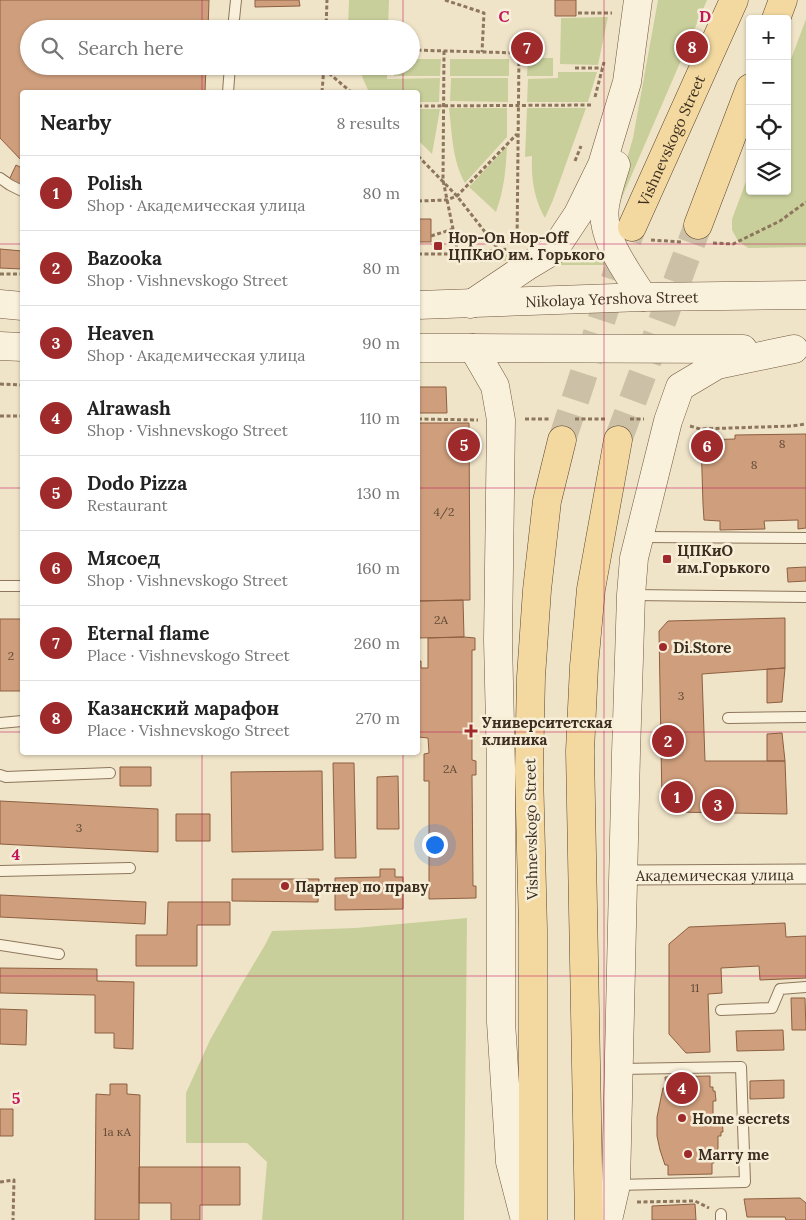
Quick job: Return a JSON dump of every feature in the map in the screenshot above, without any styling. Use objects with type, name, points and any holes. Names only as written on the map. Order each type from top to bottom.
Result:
[{"type":"main road","points":[[643,297],[611,244],[604,224],[605,206],[638,85],[651,0]]},
{"type":"main road","name":"Vishnevskogo Street","points":[[640,234],[734,0]]},
{"type":"main road","points":[[777,15],[783,0]]},
{"type":"main road","points":[[471,304],[554,250],[578,214],[602,165],[627,82],[627,3]]},
{"type":"main road","points":[[696,237],[746,99]]},
{"type":"main road","name":"Nikolaya Yershova Street","points":[[420,305],[643,297],[806,295]]},
{"type":"main road","points":[[0,304],[20,306]]},
{"type":"main road","points":[[0,346],[20,347]]},
{"type":"main road","points":[[420,348],[800,349]]},
{"type":"main road","points":[[473,348],[495,386],[501,420],[498,640],[501,768],[501,1022],[510,1162],[525,1220]]},
{"type":"main road","points":[[608,1220],[616,1185],[634,558],[668,421],[680,387],[717,365],[800,349]]},
{"type":"main road","name":"Vishnevskogo Street","points":[[533,1220],[533,939],[529,771],[531,677],[537,590],[547,501],[564,426]]},
{"type":"main road","points":[[589,1220],[581,761],[582,704],[591,589],[617,426]]},
{"type":"street","name":"Академическая улица","points":[[624,874],[806,874]]},
{"type":"lane","points":[[234,20],[236,0]]},
{"type":"lane","points":[[228,90],[229,75]]},
{"type":"lane","points":[[0,178],[20,190]]},
{"type":"lane","points":[[640,537],[806,538]]},
{"type":"lane","points":[[0,586],[20,586]]},
{"type":"lane","points":[[632,595],[806,597]]},
{"type":"lane","points":[[728,718],[806,717]]},
{"type":"lane","points":[[0,723],[20,721]]},
{"type":"lane","points":[[0,775],[6,777],[110,773]]},
{"type":"lane","points":[[0,871],[130,868]]},
{"type":"lane","points":[[0,945],[59,954]]},
{"type":"lane","points":[[721,1010],[772,1008],[780,989],[806,987]]},
{"type":"lane","points":[[616,1185],[746,1182],[741,1067],[619,1069]]},
{"type":"path","points":[[326,20],[327,0]]},
{"type":"path","points":[[445,0],[484,12],[482,52]]},
{"type":"path","points":[[578,13],[615,14],[627,3]]},
{"type":"path","points":[[420,50],[519,53],[517,248]]},
{"type":"path","points":[[444,51],[443,180],[458,254]]},
{"type":"path","points":[[591,114],[604,59]]},
{"type":"path","points":[[574,68],[602,68]]},
{"type":"path","points":[[322,90],[323,75]]},
{"type":"path","points":[[332,75],[349,90]]},
{"type":"path","points":[[420,106],[594,105]]},
{"type":"path","points":[[420,201],[447,200],[456,196],[518,133]]},
{"type":"path","points":[[572,169],[582,142]]},
{"type":"path","points":[[420,158],[443,180],[499,250]]},
{"type":"path","points":[[640,234],[696,237],[733,244],[780,221],[806,202]]},
{"type":"path","points":[[431,236],[453,229]]},
{"type":"path","points":[[420,254],[458,254],[508,250]]},
{"type":"path","points":[[0,274],[20,274]]},
{"type":"path","points":[[0,384],[20,385]]},
{"type":"path","points":[[0,416],[20,416]]},
{"type":"path","points":[[420,419],[480,420]]},
{"type":"path","points":[[518,419],[564,426],[617,426],[650,419]]},
{"type":"path","points":[[683,425],[700,429],[806,424]]},
{"type":"path","points":[[0,1182],[14,1180],[13,1220]]},
{"type":"path","points":[[637,1202],[695,1201],[721,1217]]},
{"type":"green space","points":[[349,0],[389,0],[388,20],[348,20]]},
{"type":"green space","points":[[658,0],[707,0],[611,223],[614,203],[633,138]]},
{"type":"green space","points":[[608,17],[598,65],[560,64],[561,18]]},
{"type":"green space","points":[[806,19],[806,247],[748,248],[738,241],[732,230],[732,219],[746,182],[746,195],[791,195],[791,59]]},
{"type":"green space","points":[[528,58],[553,58],[553,76],[527,76]]},
{"type":"green space","points":[[420,59],[441,59],[440,76],[394,76],[420,75]]},
{"type":"green space","points":[[450,59],[509,59],[509,76],[450,76]]},
{"type":"green space","points":[[558,72],[597,72],[588,102],[527,102],[528,79],[558,78]]},
{"type":"green space","points":[[362,75],[387,75],[387,79],[440,78],[439,102],[420,102],[420,90],[368,90]]},
{"type":"green space","points":[[451,78],[508,78],[508,102],[450,101]]},
{"type":"green space","points":[[449,108],[507,108],[507,137],[465,183],[455,156]]},
{"type":"green space","points":[[527,108],[586,108],[545,218],[534,188],[532,156],[525,157]]},
{"type":"green space","points":[[420,109],[440,109],[432,154],[420,142]]},
{"type":"green space","points":[[507,146],[504,179],[496,212],[469,187]]},
{"type":"green space","points":[[536,252],[513,260],[480,263],[481,255]]},
{"type":"green space","points":[[557,255],[602,256],[608,265],[543,265]]},
{"type":"green space","points":[[467,918],[464,1220],[262,1220],[267,1162],[247,1143],[186,1143],[186,1093],[210,1040],[272,931],[355,928]]},
{"type":"building","points":[[0,0],[209,0],[208,20],[20,20],[20,75],[206,75],[205,90],[20,90],[20,159],[0,138]]},
{"type":"building","points":[[255,0],[299,0],[300,6],[255,7]]},
{"type":"building","points":[[555,0],[576,0],[576,16],[555,16]]},
{"type":"building","points":[[16,165],[20,167],[20,186],[9,180]]},
{"type":"building","points":[[420,219],[431,219],[431,242],[420,242]]},
{"type":"building","points":[[0,249],[20,251],[20,269],[0,268]]},
{"type":"building","points":[[420,387],[446,387],[447,413],[420,413]]},
{"type":"building","points":[[420,423],[469,423],[470,600],[420,601]]},
{"type":"building","points":[[806,434],[806,528],[798,529],[798,520],[764,521],[765,529],[720,530],[720,521],[704,520],[701,440],[735,439],[735,435]]},
{"type":"building","points":[[806,567],[806,581],[788,582],[787,568]]},
{"type":"building","points":[[463,600],[464,637],[420,638],[420,601]]},
{"type":"building","points":[[785,618],[785,668],[702,674],[705,761],[785,761],[787,814],[673,812],[662,803],[659,631],[668,621]]},
{"type":"building","points":[[0,619],[20,619],[20,691],[0,691]]},
{"type":"building","points":[[428,638],[475,638],[475,650],[472,650],[472,760],[476,761],[476,775],[472,775],[473,886],[476,886],[476,898],[429,899],[429,781],[424,781],[424,754],[429,753],[428,738],[420,737],[420,661],[421,668],[428,668]]},
{"type":"building","points":[[785,668],[782,702],[767,703],[767,669]]},
{"type":"building","points":[[782,733],[785,761],[767,761],[767,734]]},
{"type":"building","points":[[333,763],[354,763],[356,858],[335,858]]},
{"type":"building","points":[[120,767],[151,767],[151,786],[120,786]]},
{"type":"building","points":[[322,771],[323,850],[232,852],[231,772]]},
{"type":"building","points":[[398,776],[399,829],[377,829],[377,777]]},
{"type":"building","points":[[0,801],[158,809],[158,852],[0,844]]},
{"type":"building","points":[[176,814],[210,814],[210,841],[176,841]]},
{"type":"building","points":[[380,869],[395,869],[395,877],[403,877],[403,909],[335,910],[335,878],[380,877]]},
{"type":"building","points":[[232,879],[319,879],[318,902],[232,901]]},
{"type":"building","points":[[0,895],[146,902],[145,924],[0,917]]},
{"type":"building","points":[[168,902],[230,902],[230,925],[197,925],[197,966],[136,966],[136,935],[167,935]]},
{"type":"building","points":[[785,923],[786,937],[806,936],[806,978],[760,980],[759,966],[721,968],[722,993],[708,994],[710,1052],[686,1053],[669,1034],[669,944],[689,927]]},
{"type":"building","points":[[0,968],[97,969],[97,981],[134,982],[133,1049],[114,1048],[114,1033],[95,1033],[95,995],[0,993]]},
{"type":"building","points":[[791,998],[805,998],[806,1030],[792,1030]]},
{"type":"building","points":[[0,1009],[27,1010],[26,1045],[0,1044]]},
{"type":"building","points":[[783,1030],[784,1050],[737,1051],[736,1031]]},
{"type":"building","points":[[710,1076],[710,1087],[713,1087],[713,1091],[715,1091],[716,1101],[713,1101],[713,1118],[722,1118],[723,1132],[721,1132],[721,1136],[718,1136],[718,1158],[714,1158],[714,1163],[712,1163],[712,1174],[668,1175],[668,1165],[665,1165],[657,1136],[657,1117],[663,1088],[666,1088],[665,1077]]},
{"type":"building","points":[[784,1080],[784,1098],[750,1099],[750,1081]]},
{"type":"building","points":[[110,1084],[127,1084],[127,1094],[140,1095],[139,1220],[95,1220],[96,1094],[110,1095]]},
{"type":"building","points":[[0,1109],[13,1109],[13,1136],[0,1136]]},
{"type":"building","points":[[139,1167],[240,1167],[240,1205],[200,1205],[200,1220],[171,1220],[171,1203],[139,1203]]},
{"type":"building","points":[[800,1198],[806,1203],[806,1220],[786,1220],[785,1217],[747,1217],[744,1199]]},
{"type":"building","points":[[695,1204],[696,1220],[652,1220],[652,1206]]},
{"type":"tunnel","points":[[618,440],[698,225]]},
{"type":"tunnel","points":[[562,440],[632,227]]},
{"type":"place","name":"Казанский марафон","points":[[692,47]]},
{"type":"place","name":"Eternal flame","points":[[527,48]]},
{"type":"place","name":"Hop-On Hop-Off ЦПКиО им. Горького","points":[[438,246]]},
{"type":"place","name":"Dodo Pizza","points":[[464,445]]},
{"type":"place","name":"Мясоед","points":[[707,446]]},
{"type":"place","name":"ЦПКиО им.Горького","points":[[667,559]]},
{"type":"place","name":"Di.Store","points":[[663,647]]},
{"type":"place","name":"Университетская клиника","points":[[471,731]]},
{"type":"place","name":"Bazooka","points":[[668,741]]},
{"type":"place","name":"Polish","points":[[677,797]]},
{"type":"place","name":"Heaven","points":[[718,805]]},
{"type":"place","name":"Партнер по праву","points":[[285,886]]},
{"type":"place","name":"Alrawash","points":[[682,1088]]},
{"type":"place","name":"Home secrets","points":[[682,1118]]},
{"type":"place","name":"Marry me","points":[[688,1154]]}]
